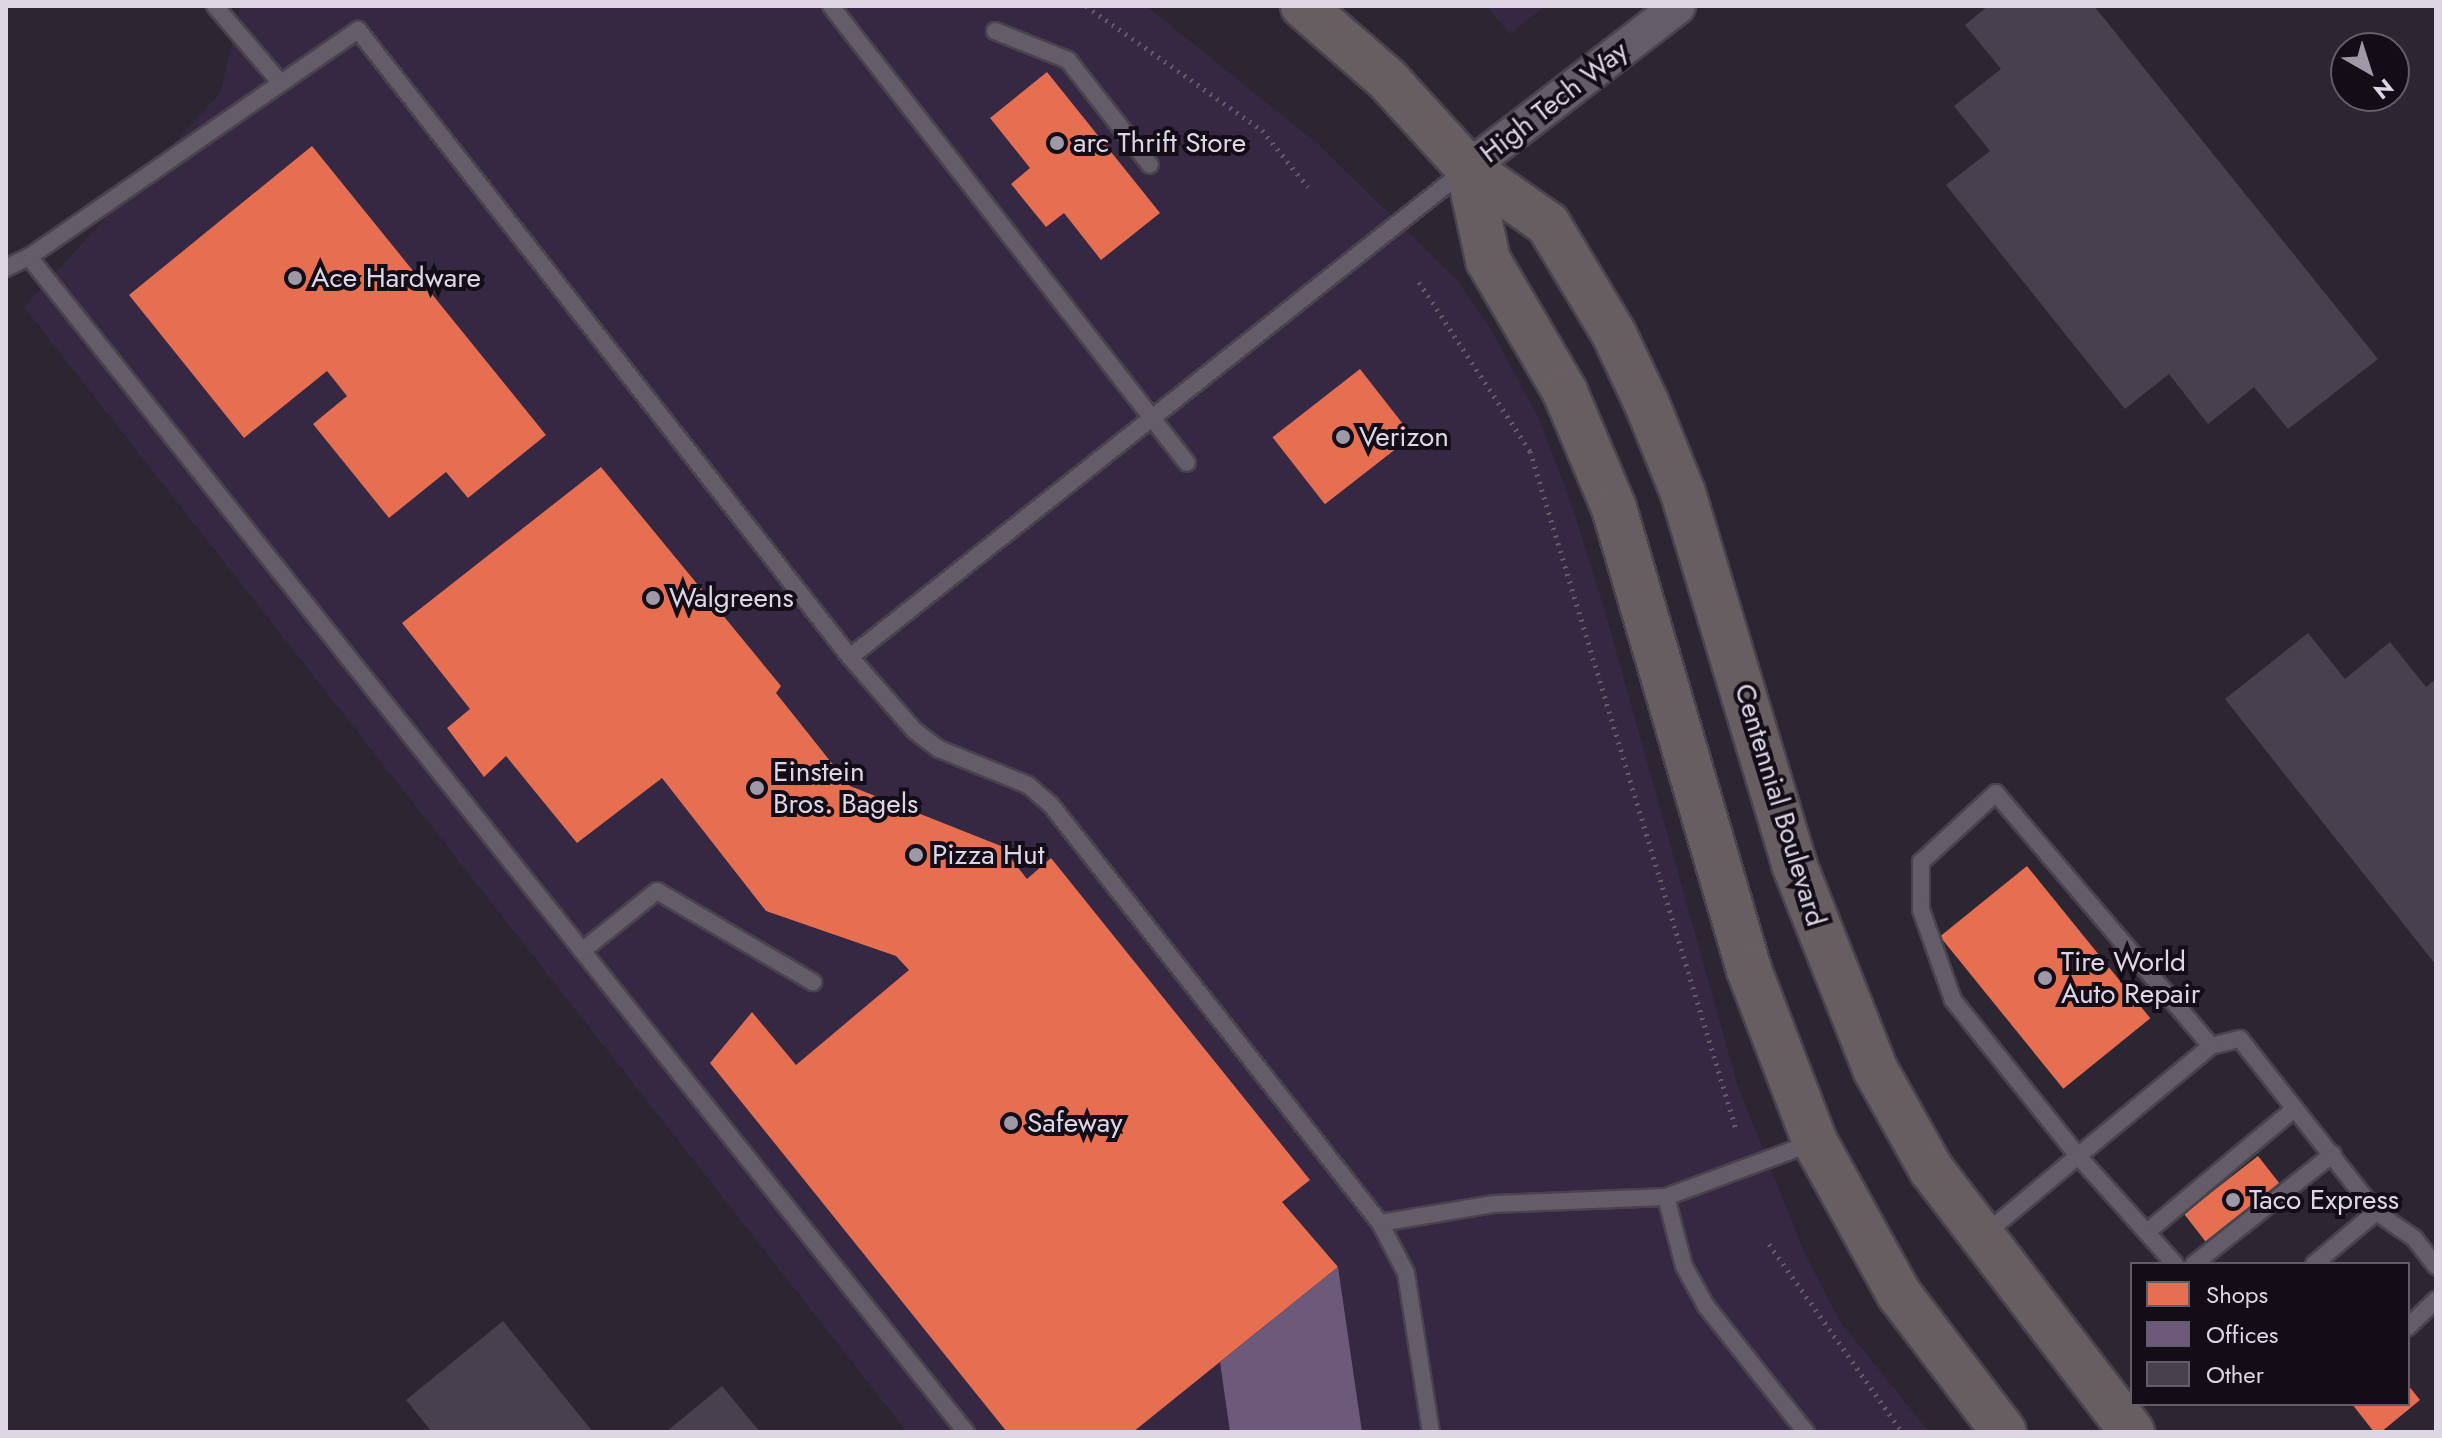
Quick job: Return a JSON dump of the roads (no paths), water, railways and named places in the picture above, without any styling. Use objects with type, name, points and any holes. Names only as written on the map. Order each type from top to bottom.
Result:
[{"type":"main road","name":"Centennial Boulevard","points":[[1303,6],[1387,79],[1468,168],[1548,224],[1614,334],[1683,493],[1708,566],[1794,864],[1833,970],[1875,1069],[1931,1169],[1980,1238],[2132,1432]]},
{"type":"main road","points":[[1468,168],[1488,260],[1565,392],[1614,508],[1749,970],[1815,1142],[1899,1294],[2004,1432]]},
{"type":"street","name":"High Tech Way","points":[[1468,168],[1678,6]]},
{"type":"lane","points":[[215,6],[279,81]]},
{"type":"lane","points":[[831,6],[1187,463]]},
{"type":"lane","points":[[6,268],[29,257],[279,81],[358,30],[850,657],[915,731],[939,749],[1028,785],[1051,805],[1380,1223],[1406,1273],[1431,1432]]},
{"type":"lane","points":[[995,31],[1068,60],[1150,165]]},
{"type":"lane","points":[[850,657],[1468,168]]},
{"type":"lane","points":[[29,257],[966,1432]]},
{"type":"lane","points":[[2173,1262],[2078,1156],[1953,1000],[1921,910],[1921,862],[1996,793],[2211,1046]]},
{"type":"lane","points":[[582,951],[657,891],[813,982]]},
{"type":"lane","points":[[1980,1238],[2211,1046],[2240,1039],[2376,1212],[2414,1238],[2436,1266]]},
{"type":"lane","points":[[2147,1232],[2294,1109]]},
{"type":"lane","points":[[1380,1223],[1494,1204],[1666,1197],[1815,1142]]},
{"type":"lane","points":[[2197,1262],[2333,1154]]},
{"type":"lane","points":[[1666,1197],[1684,1266],[1701,1298],[1806,1432]]},
{"type":"lane","points":[[2316,1262],[2376,1212]]},
{"type":"lane","points":[[2410,1325],[2436,1300]]},
{"type":"place","name":"arc Thrift Store","points":[[1057,143]]},
{"type":"place","name":"Ace Hardware","points":[[295,278]]},
{"type":"place","name":"Verizon","points":[[1343,437]]},
{"type":"place","name":"Walgreens","points":[[653,598]]},
{"type":"place","name":"Einstein Bros. Bagels","points":[[757,788]]},
{"type":"place","name":"Pizza Hut","points":[[916,855]]},
{"type":"place","name":"Tire World Auto Repair","points":[[2045,978]]},
{"type":"place","name":"Safeway","points":[[1011,1123]]},
{"type":"place","name":"Taco Express","points":[[2233,1200]]}]
